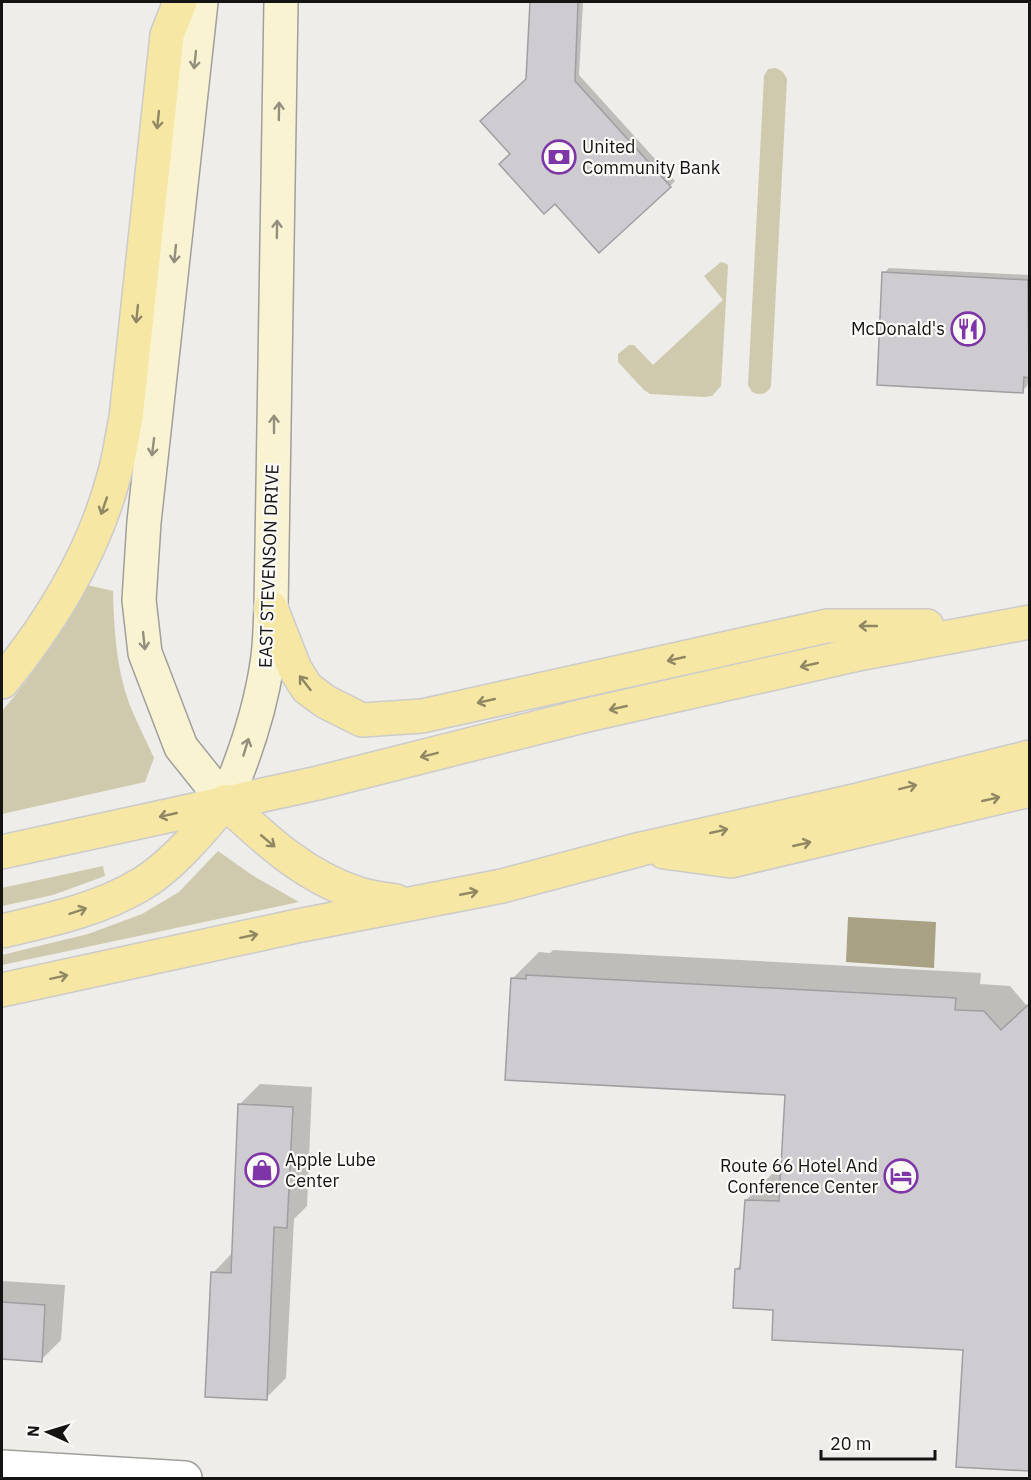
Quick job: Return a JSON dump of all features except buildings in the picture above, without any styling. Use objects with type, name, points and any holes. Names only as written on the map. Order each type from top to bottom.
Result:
[{"type":"main road","points":[[2,682],[50,617],[77,572],[115,472],[126,418],[167,35],[180,2]]},
{"type":"main road","points":[[201,2],[175,256],[144,522],[139,600],[145,653],[181,747],[225,802],[264,839],[317,877],[360,894],[412,904]]},
{"type":"main road","name":"EAST STEVENSON DRIVE","points":[[225,802],[238,772],[258,708],[267,664],[271,608],[281,2]]},
{"type":"main road","points":[[271,608],[295,669],[307,688],[326,702],[362,720],[422,716],[827,626],[1020,624]]},
{"type":"main road","points":[[2,852],[318,783],[583,716],[863,653],[1020,624]]},
{"type":"main road","points":[[2,990],[297,926],[502,886],[641,849],[858,800],[1029,757]]},
{"type":"main road","points":[[641,849],[731,861],[1029,790]]},
{"type":"main road","points":[[2,931],[70,914],[111,900],[142,884],[196,837],[225,802]]},
{"type":"street","points":[[2,1467],[185,1479]]},
{"type":"shaded area","points":[[776,68],[783,72],[787,79],[771,386],[763,394],[758,394],[752,392],[748,385],[764,76],[768,69]]},
{"type":"shaded area","points":[[721,262],[728,266],[721,386],[712,396],[704,397],[650,394],[618,362],[618,354],[629,345],[634,345],[653,365],[723,300],[704,276]]},
{"type":"shaded area","points":[[87,585],[113,591],[115,633],[121,676],[129,703],[154,758],[145,782],[2,814],[2,711],[37,666]]},
{"type":"shaded area","points":[[218,851],[252,875],[299,902],[2,965],[2,955],[88,934],[142,914],[179,892]]},
{"type":"shaded area","points":[[103,866],[105,876],[53,895],[2,906],[2,888]]},
{"type":"shaded area","points":[[848,917],[936,922],[934,968],[846,962]]},
{"type":"place","name":"United Community Bank","points":[[559,157]]},
{"type":"place","name":"McDonald's","points":[[968,329]]},
{"type":"place","name":"Apple Lube Center","points":[[262,1170]]},
{"type":"place","name":"Route 66 Hotel And Conference Center","points":[[901,1176]]}]
